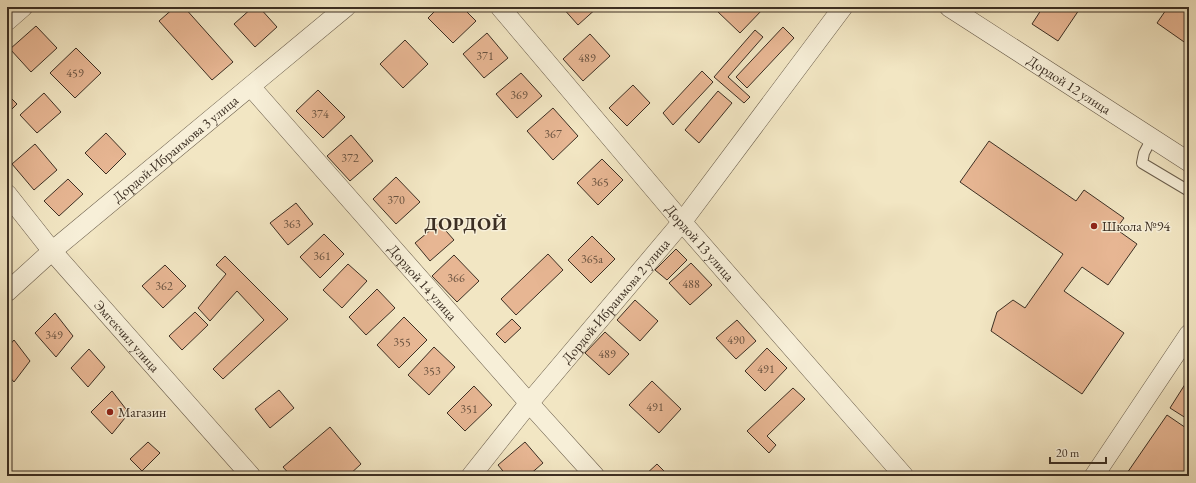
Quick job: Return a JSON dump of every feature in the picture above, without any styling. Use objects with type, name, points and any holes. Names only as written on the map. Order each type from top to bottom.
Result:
[{"type":"street","points":[[7,21],[23,7]]},
{"type":"street","name":"Дордой-Ибраимова 3 улица","points":[[7,292],[52,251],[346,7]]},
{"type":"street","name":"Дордой 13 улица","points":[[500,7],[682,222],[904,476]]},
{"type":"street","name":"Дордой-Ибраимова 2 улица","points":[[471,476],[529,404],[682,222],[844,7]]},
{"type":"street","name":"Дордой 12 улица","points":[[949,7],[1189,162]]},
{"type":"street","name":"Дордой 14 улица","points":[[250,87],[529,404],[595,476]]},
{"type":"street","name":"Эмгекчил улица","points":[[7,194],[52,251],[251,476]]},
{"type":"street","points":[[1094,476],[1189,334]]},
{"type":"lane","points":[[1152,138],[1144,153],[1142,163],[1189,191]]},
{"type":"building","points":[[175,7],[184,7],[233,62],[212,80],[159,21]]},
{"type":"building","points":[[253,7],[259,7],[277,27],[255,47],[234,24]]},
{"type":"building","points":[[439,7],[462,7],[476,21],[453,43],[428,18]]},
{"type":"building","points":[[562,7],[598,7],[578,25]]},
{"type":"building","points":[[720,7],[761,7],[763,9],[740,33],[717,11]]},
{"type":"building","points":[[1043,7],[1081,7],[1058,41],[1032,24]]},
{"type":"building","points":[[1168,7],[1189,7],[1189,41],[1187,44],[1157,23]]},
{"type":"building","points":[[36,26],[57,48],[31,72],[10,49]]},
{"type":"building","points":[[783,27],[794,38],[747,88],[736,77]]},
{"type":"building","points":[[755,30],[763,37],[728,77],[750,97],[744,103],[714,77]]},
{"type":"building","points":[[487,33],[508,58],[484,78],[463,54]]},
{"type":"building","points":[[590,34],[610,56],[583,81],[563,59]]},
{"type":"building","points":[[405,40],[428,64],[403,88],[380,64]]},
{"type":"building","points":[[76,48],[101,73],[75,98],[50,73]]},
{"type":"building","points":[[702,71],[713,82],[673,125],[663,113]]},
{"type":"building","points":[[521,73],[542,96],[517,118],[496,94]]},
{"type":"building","points":[[633,85],[650,103],[627,126],[609,108]]},
{"type":"building","points":[[318,90],[345,117],[323,138],[296,111]]},
{"type":"building","points":[[718,91],[732,103],[699,143],[685,130]]},
{"type":"building","points":[[44,93],[61,112],[37,133],[20,115]]},
{"type":"building","points":[[7,94],[17,104],[7,114]]},
{"type":"building","points":[[553,108],[578,136],[553,160],[527,131]]},
{"type":"building","points":[[106,133],[126,154],[106,174],[85,153]]},
{"type":"building","points":[[351,135],[373,161],[350,181],[327,156]]},
{"type":"building","points":[[989,141],[1076,201],[1084,190],[1124,218],[1116,229],[1137,244],[1108,285],[1082,267],[1064,291],[1124,333],[1082,394],[991,331],[997,312],[1013,300],[1025,308],[1063,254],[960,182]]},
{"type":"building","points":[[35,144],[57,170],[34,190],[12,164]]},
{"type":"building","points":[[602,159],[623,180],[598,205],[577,183]]},
{"type":"building","points":[[396,177],[420,202],[396,224],[373,199]]},
{"type":"building","points":[[68,179],[83,194],[59,216],[44,201]]},
{"type":"building","points":[[296,203],[313,224],[288,245],[270,223]]},
{"type":"building","points":[[439,223],[454,240],[430,261],[415,243]]},
{"type":"building","points":[[324,234],[344,254],[320,278],[300,257]]},
{"type":"building","points":[[592,236],[615,259],[591,283],[568,260]]},
{"type":"building","points":[[676,249],[687,260],[667,280],[655,270]]},
{"type":"building","points":[[548,254],[563,270],[516,315],[501,299]]},
{"type":"building","points":[[454,255],[479,281],[457,302],[432,276]]},
{"type":"building","points":[[225,256],[288,319],[223,379],[213,369],[264,320],[237,291],[210,321],[198,308],[226,274],[216,265]]},
{"type":"building","points":[[691,263],[712,285],[690,305],[669,283]]},
{"type":"building","points":[[348,264],[367,281],[342,308],[323,290]]},
{"type":"building","points":[[165,265],[186,286],[163,308],[142,286]]},
{"type":"building","points":[[377,289],[395,308],[366,335],[349,317]]},
{"type":"building","points":[[635,300],[658,321],[640,341],[617,320]]},
{"type":"building","points":[[195,312],[208,325],[182,350],[169,336]]},
{"type":"building","points":[[55,313],[73,336],[56,357],[35,333]]},
{"type":"building","points":[[404,317],[427,340],[399,368],[377,345]]},
{"type":"building","points":[[512,319],[521,328],[505,343],[496,334]]},
{"type":"building","points":[[737,320],[756,341],[736,359],[716,338]]},
{"type":"building","points":[[605,332],[629,354],[609,375],[585,353]]},
{"type":"building","points":[[14,340],[30,361],[14,382],[7,374],[7,348]]},
{"type":"building","points":[[434,347],[455,367],[429,395],[408,375]]},
{"type":"building","points":[[767,348],[787,368],[765,391],[745,371]]},
{"type":"building","points":[[89,349],[105,367],[88,387],[71,368]]},
{"type":"building","points":[[1189,378],[1189,420],[1170,408]]},
{"type":"building","points":[[652,381],[681,409],[659,433],[629,405]]},
{"type":"building","points":[[474,386],[492,405],[465,431],[447,413]]},
{"type":"building","points":[[793,388],[805,399],[767,436],[776,445],[769,453],[747,431]]},
{"type":"building","points":[[279,390],[294,408],[270,428],[255,409]]},
{"type":"building","name":"Магазин","points":[[112,391],[129,413],[112,434],[91,412]]},
{"type":"building","points":[[1167,415],[1189,430],[1189,467],[1183,476],[1125,476]]},
{"type":"building","points":[[330,427],[361,464],[348,476],[291,476],[283,467]]},
{"type":"building","points":[[148,442],[160,453],[142,471],[130,459]]},
{"type":"building","points":[[525,442],[543,463],[528,476],[507,476],[498,465]]},
{"type":"building","points":[[657,464],[669,476],[644,476]]},
{"type":"building","points":[[175,472],[180,476],[170,476]]},
{"type":"place","name":"Школа №94","points":[[1094,226]]},
{"type":"place","name":"Магазин","points":[[110,412]]},
{"type":"district","name":"ДОРДОЙ","points":[[466,223]]}]
